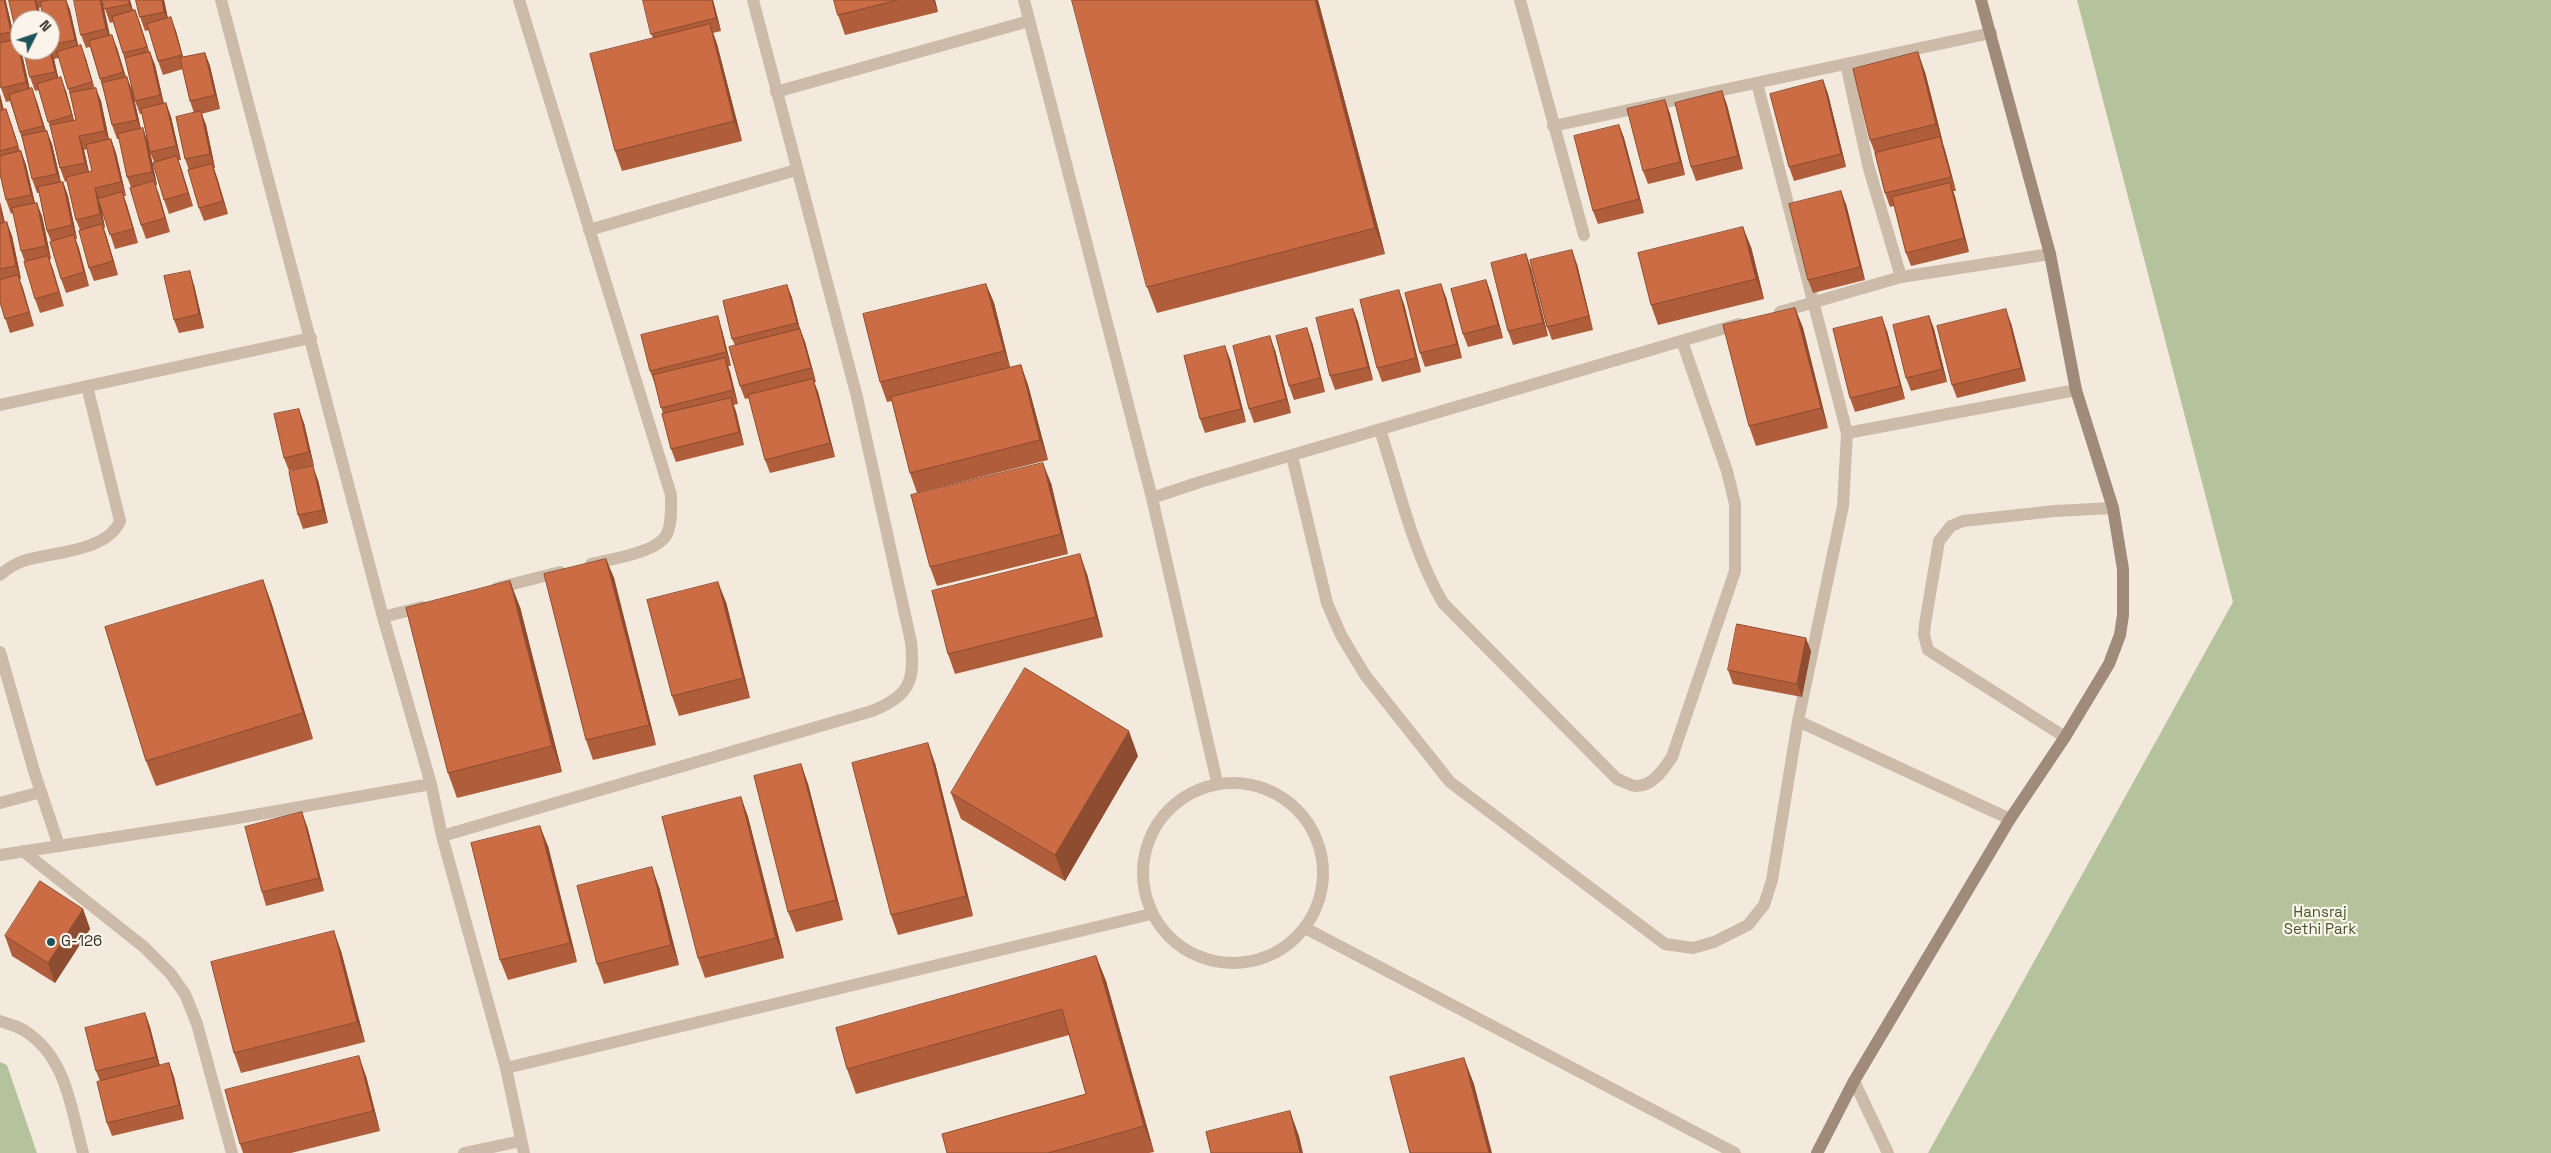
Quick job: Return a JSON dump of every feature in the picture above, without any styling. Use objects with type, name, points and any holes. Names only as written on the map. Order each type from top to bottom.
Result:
[{"type":"street","points":[[221,0],[383,617],[431,784],[442,836],[506,1068],[522,1147],[464,1153]]},
{"type":"street","points":[[486,590],[656,546],[666,535],[671,517],[671,495],[519,0]]},
{"type":"street","points":[[442,836],[872,710],[894,701],[906,688],[913,666],[911,642],[857,397],[752,0]]},
{"type":"street","points":[[1024,0],[1152,498],[1217,782]]},
{"type":"street","points":[[1520,0],[1584,235]]},
{"type":"street","points":[[1818,1153],[1854,1081],[2010,820],[2065,737],[2109,664],[2120,635],[2124,615],[2123,569],[2113,508],[2076,390],[2050,254],[1981,0]]},
{"type":"street","points":[[776,92],[1029,21]]},
{"type":"street","points":[[1553,126],[1991,33]]},
{"type":"street","points":[[1846,64],[1868,166],[1900,277]]},
{"type":"street","points":[[1292,456],[1326,604],[1341,635],[1365,675],[1450,782],[1665,944],[1693,948],[1714,942],[1748,925],[1764,905],[1772,880],[1798,721],[1842,506],[1847,433],[1758,82]]},
{"type":"street","points":[[589,230],[796,170]]},
{"type":"street","points":[[1152,498],[1200,482],[1900,277],[2050,254]]},
{"type":"street","points":[[0,405],[311,338]]},
{"type":"street","points":[[1380,430],[1420,556],[1430,581],[1443,603],[1618,779],[1636,786],[1651,781],[1664,770],[1672,757],[1736,571],[1735,504],[1727,471],[1682,341]]},
{"type":"street","points":[[0,575],[23,561],[96,544],[117,529],[120,521],[87,386]]},
{"type":"street","points":[[1847,433],[2076,390]]},
{"type":"street","points":[[2065,737],[1928,650],[1924,636],[1925,624],[1939,541],[1951,526],[1963,521],[2113,508]]},
{"type":"street","points":[[383,617],[439,602]]},
{"type":"street","points":[[0,652],[41,792],[59,846]]},
{"type":"street","points":[[1798,721],[2010,820]]},
{"type":"street","points":[[1235,781],[1263,787],[1288,801],[1308,822],[1320,848],[1324,876],[1319,904],[1305,928],[1286,947],[1263,959],[1237,964],[1211,961],[1187,951],[1166,935],[1151,914],[1143,888],[1142,862],[1149,836],[1163,814],[1183,796],[1217,782],[1235,781]]},
{"type":"street","points":[[0,855],[431,784]]},
{"type":"street","points":[[0,803],[41,792]]},
{"type":"street","points":[[23,851],[144,947],[170,973],[185,994],[197,1024],[232,1153]]},
{"type":"street","points":[[506,1068],[1151,914]]},
{"type":"street","points":[[1305,928],[1734,1153]]},
{"type":"street","points":[[0,1021],[24,1030],[49,1050],[63,1075],[83,1153]]},
{"type":"street","points":[[1854,1081],[1888,1153]]},
{"type":"green space","name":"Hansraj Sethi Park","points":[[2077,0],[2551,0],[2551,1153],[1928,1153],[2233,602]]},
{"type":"green space","points":[[0,1062],[7,1065],[37,1153],[0,1153]]},
{"type":"building","points":[[0,0],[4,0],[10,32],[0,34]]},
{"type":"building","points":[[9,0],[35,0],[37,10],[11,10]]},
{"type":"building","points":[[66,0],[75,40],[60,43],[60,10],[42,10],[40,2]]},
{"type":"building","points":[[74,0],[100,0],[106,29],[81,35]]},
{"type":"building","points":[[103,0],[129,0],[129,4],[105,9]]},
{"type":"building","points":[[136,0],[162,0],[164,12],[140,17]]},
{"type":"building","points":[[643,0],[712,0],[716,18],[651,34]]},
{"type":"building","points":[[834,0],[898,0],[838,15]]},
{"type":"building","points":[[1072,0],[1315,0],[1375,228],[1147,287]]},
{"type":"building","points":[[135,10],[147,47],[123,53],[112,17]]},
{"type":"building","points":[[171,17],[182,55],[158,61],[147,24]]},
{"type":"building","points":[[710,24],[734,121],[615,151],[590,54]]},
{"type":"building","points":[[112,35],[123,72],[100,79],[89,41]]},
{"type":"building","points":[[10,41],[10,60],[21,60],[26,82],[1,88],[0,43]]},
{"type":"building","points":[[81,45],[92,82],[68,89],[59,60],[60,51]]},
{"type":"building","points":[[150,52],[160,95],[135,101],[125,58]]},
{"type":"building","points":[[1918,52],[1936,124],[1870,140],[1853,69]]},
{"type":"building","points":[[205,53],[215,95],[190,101],[180,58]]},
{"type":"building","points":[[26,60],[52,60],[55,72],[30,77]]},
{"type":"building","points":[[61,77],[72,115],[48,122],[37,84]]},
{"type":"building","points":[[127,77],[137,120],[112,125],[102,83]]},
{"type":"building","points":[[1823,80],[1841,154],[1789,167],[1770,94]]},
{"type":"building","points":[[32,88],[43,126],[20,132],[9,95]]},
{"type":"building","points":[[96,88],[105,131],[79,136],[85,163],[60,168],[50,125],[76,120],[70,93]]},
{"type":"building","points":[[1722,91],[1738,156],[1691,167],[1675,103]]},
{"type":"building","points":[[1665,100],[1680,162],[1643,171],[1627,109]]},
{"type":"building","points":[[166,103],[176,146],[150,152],[141,109]]},
{"type":"building","points":[[6,109],[18,146],[0,151],[0,111]]},
{"type":"building","points":[[201,111],[210,154],[185,159],[176,117]]},
{"type":"building","points":[[1619,125],[1639,199],[1593,211],[1574,136]]},
{"type":"building","points":[[143,128],[152,172],[127,177],[118,134]]},
{"type":"building","points":[[47,131],[57,174],[32,179],[22,136]]},
{"type":"building","points":[[1940,137],[1951,177],[1885,193],[1875,153]]},
{"type":"building","points":[[111,139],[121,182],[95,188],[100,214],[76,220],[66,177],[92,171],[86,145]]},
{"type":"building","points":[[21,151],[31,195],[6,200],[0,174],[0,156]]},
{"type":"building","points":[[177,156],[188,193],[164,200],[153,163]]},
{"type":"building","points":[[212,164],[223,201],[199,208],[188,170]]},
{"type":"building","points":[[154,181],[165,218],[141,225],[130,188]]},
{"type":"building","points":[[63,182],[72,225],[47,231],[38,187]]},
{"type":"building","points":[[1950,183],[1964,238],[1906,253],[1892,197]]},
{"type":"building","points":[[1841,191],[1860,267],[1808,280],[1789,204]]},
{"type":"building","points":[[122,192],[133,229],[110,235],[98,199]]},
{"type":"building","points":[[37,203],[46,246],[21,251],[12,208]]},
{"type":"building","points":[[7,222],[16,266],[0,269],[0,224]]},
{"type":"building","points":[[102,224],[113,261],[89,268],[79,231]]},
{"type":"building","points":[[1743,227],[1756,279],[1651,305],[1638,253]]},
{"type":"building","points":[[74,235],[84,272],[61,279],[50,242]]},
{"type":"building","points":[[1572,250],[1589,316],[1547,327],[1530,260]]},
{"type":"building","points":[[1526,254],[1543,323],[1508,331],[1491,263]]},
{"type":"building","points":[[48,256],[59,292],[35,299],[24,262]]},
{"type":"building","points":[[190,271],[199,314],[174,320],[164,276]]},
{"type":"building","points":[[18,275],[29,312],[5,319],[0,302],[0,280]]},
{"type":"building","points":[[1486,280],[1498,325],[1463,334],[1451,289]]},
{"type":"building","points":[[986,284],[1004,351],[880,382],[863,314]]},
{"type":"building","points":[[1441,284],[1457,344],[1420,353],[1405,293]]},
{"type":"building","points":[[787,285],[797,323],[732,339],[723,301]]},
{"type":"building","points":[[1399,290],[1416,358],[1377,368],[1360,300]]},
{"type":"building","points":[[1795,308],[1821,408],[1749,426],[1723,325]]},
{"type":"building","points":[[1353,309],[1368,367],[1330,376],[1316,318]]},
{"type":"building","points":[[2006,309],[2021,368],[1952,385],[1937,326]]},
{"type":"building","points":[[718,316],[726,352],[650,371],[641,335]]},
{"type":"building","points":[[1929,316],[1942,369],[1906,378],[1893,325]]},
{"type":"building","points":[[1882,317],[1900,386],[1850,398],[1833,329]]},
{"type":"building","points":[[1307,328],[1320,378],[1289,386],[1276,336]]},
{"type":"building","points":[[800,329],[811,368],[740,386],[729,347]]},
{"type":"building","points":[[1270,336],[1286,399],[1249,409],[1233,346]]},
{"type":"building","points":[[1225,346],[1241,409],[1200,419],[1184,356]]},
{"type":"building","points":[[725,358],[733,390],[661,408],[653,375]]},
{"type":"building","points":[[1021,365],[1040,440],[910,473],[891,397]]},
{"type":"building","points":[[813,379],[830,443],[765,460],[748,395]]},
{"type":"building","points":[[731,398],[739,432],[671,449],[662,414]]},
{"type":"building","points":[[299,409],[309,452],[284,458],[274,414]]},
{"type":"building","points":[[1043,463],[1061,534],[930,567],[911,495]]},
{"type":"building","points":[[313,466],[323,510],[298,515],[289,472]]},
{"type":"building","points":[[1080,554],[1096,617],[948,654],[932,591]]},
{"type":"building","points":[[606,559],[649,725],[586,740],[544,574]]},
{"type":"building","points":[[263,580],[303,713],[146,761],[105,627]]},
{"type":"building","points":[[510,581],[552,746],[448,773],[406,608]]},
{"type":"building","points":[[718,582],[743,678],[672,696],[647,600]]},
{"type":"building","points":[[1737,624],[1806,638],[1797,684],[1728,670]]},
{"type":"building","points":[[1025,668],[1129,731],[1055,855],[951,793]]},
{"type":"building","points":[[928,743],[966,896],[891,915],[852,763]]},
{"type":"building","points":[[801,764],[836,900],[788,912],[754,776]]},
{"type":"building","points":[[741,797],[776,938],[698,958],[662,817]]},
{"type":"building","points":[[302,812],[319,878],[262,892],[245,827]]},
{"type":"building","points":[[540,826],[570,943],[500,960],[471,843]]},
{"type":"building","points":[[652,867],[671,945],[597,964],[577,886]]},
{"type":"building","points":[[40,881],[83,909],[48,963],[5,936]]},
{"type":"building","points":[[334,931],[357,1022],[234,1053],[211,962]]},
{"type":"building","points":[[1096,956],[1144,1126],[1048,1153],[947,1153],[942,1134],[1086,1094],[1062,1009],[847,1069],[836,1028]]},
{"type":"building","points":[[145,1013],[156,1057],[96,1071],[85,1028]]},
{"type":"building","points":[[359,1056],[373,1111],[240,1144],[225,1090]]},
{"type":"building","points":[[1464,1058],[1489,1153],[1410,1153],[1390,1077]]},
{"type":"building","points":[[169,1063],[179,1105],[107,1123],[97,1082]]},
{"type":"building","points":[[1290,1111],[1300,1153],[1211,1153],[1206,1132]]},
{"type":"place","name":"G-126","points":[[51,942]]}]
